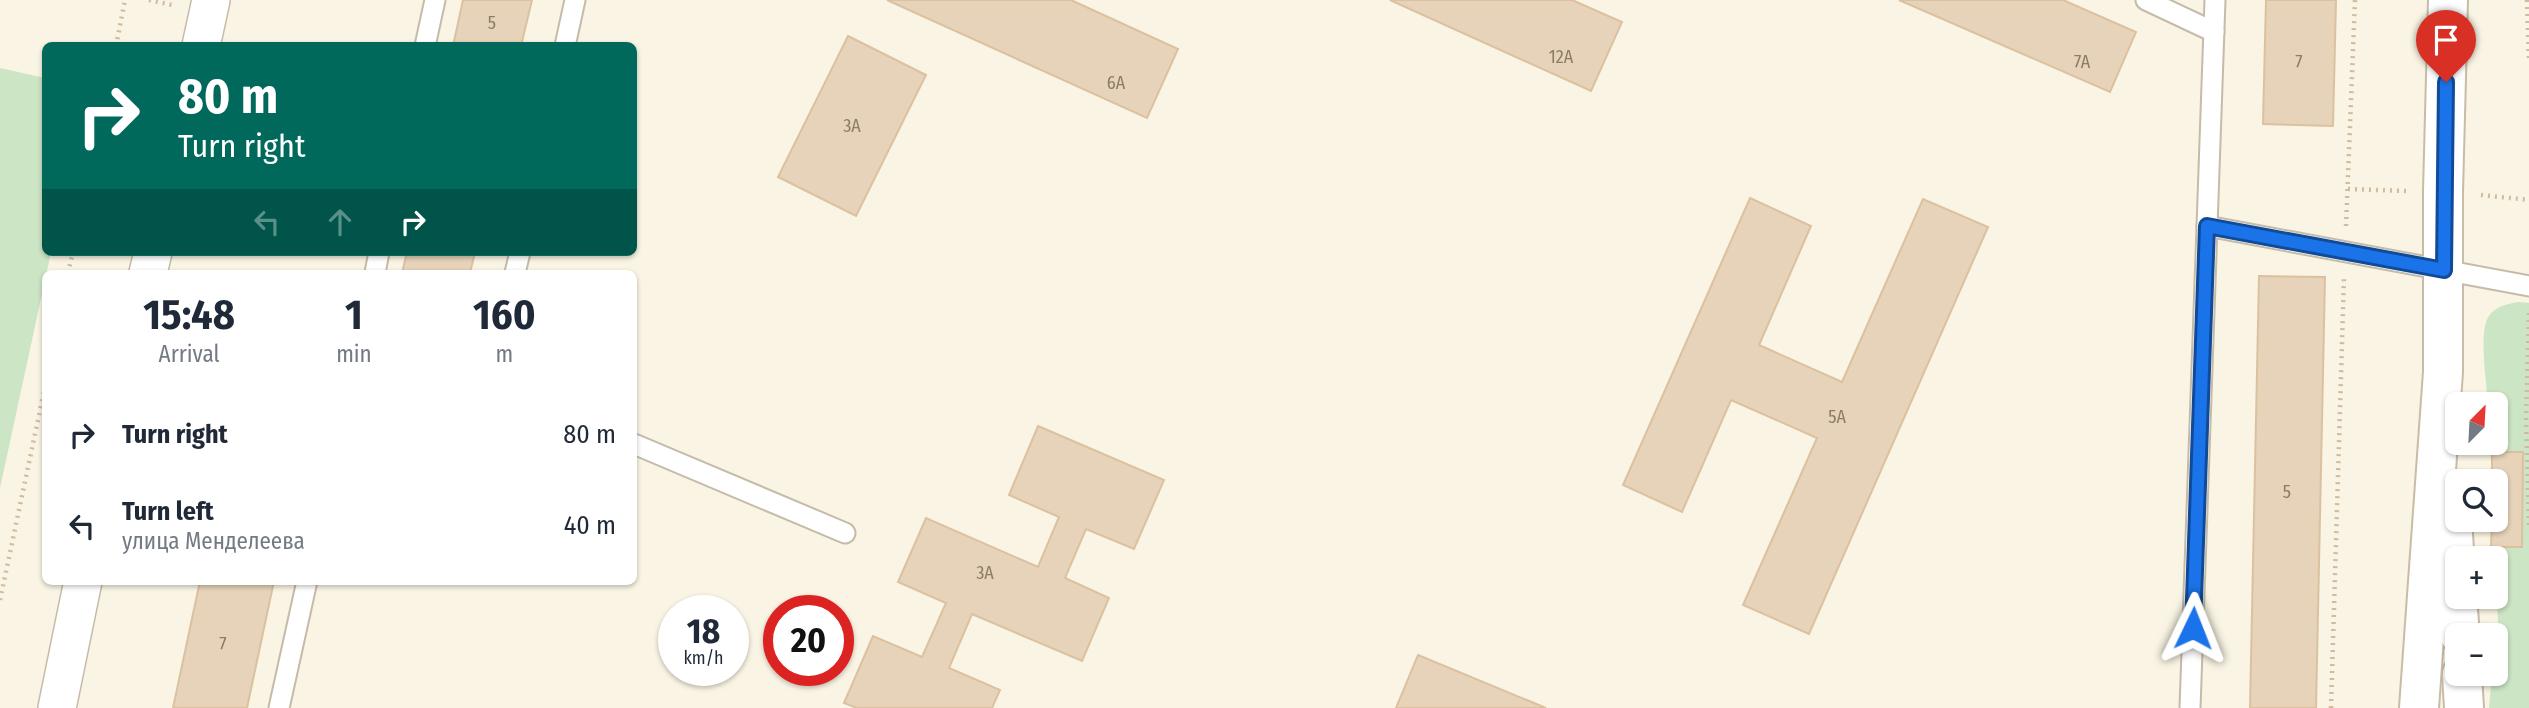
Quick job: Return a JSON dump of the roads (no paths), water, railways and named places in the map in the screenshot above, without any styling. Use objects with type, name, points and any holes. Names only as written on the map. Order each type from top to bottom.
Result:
[{"type":"main road","points":[[2419,708],[2443,372],[2448,0]]},
{"type":"main road","points":[[2443,372],[2454,546]]},
{"type":"main road","points":[[2463,686],[2464,708]]},
{"type":"street","points":[[202,42],[211,0]]},
{"type":"street","points":[[57,708],[82,585]]},
{"type":"lane","points":[[426,42],[435,0]]},
{"type":"lane","points":[[566,42],[575,0]]},
{"type":"lane","points":[[2146,0],[2214,33]]},
{"type":"lane","points":[[2190,708],[2215,0]]},
{"type":"lane","points":[[2207,226],[2529,286]]},
{"type":"lane","points":[[637,445],[845,533]]},
{"type":"lane","points":[[279,708],[306,585]]}]
